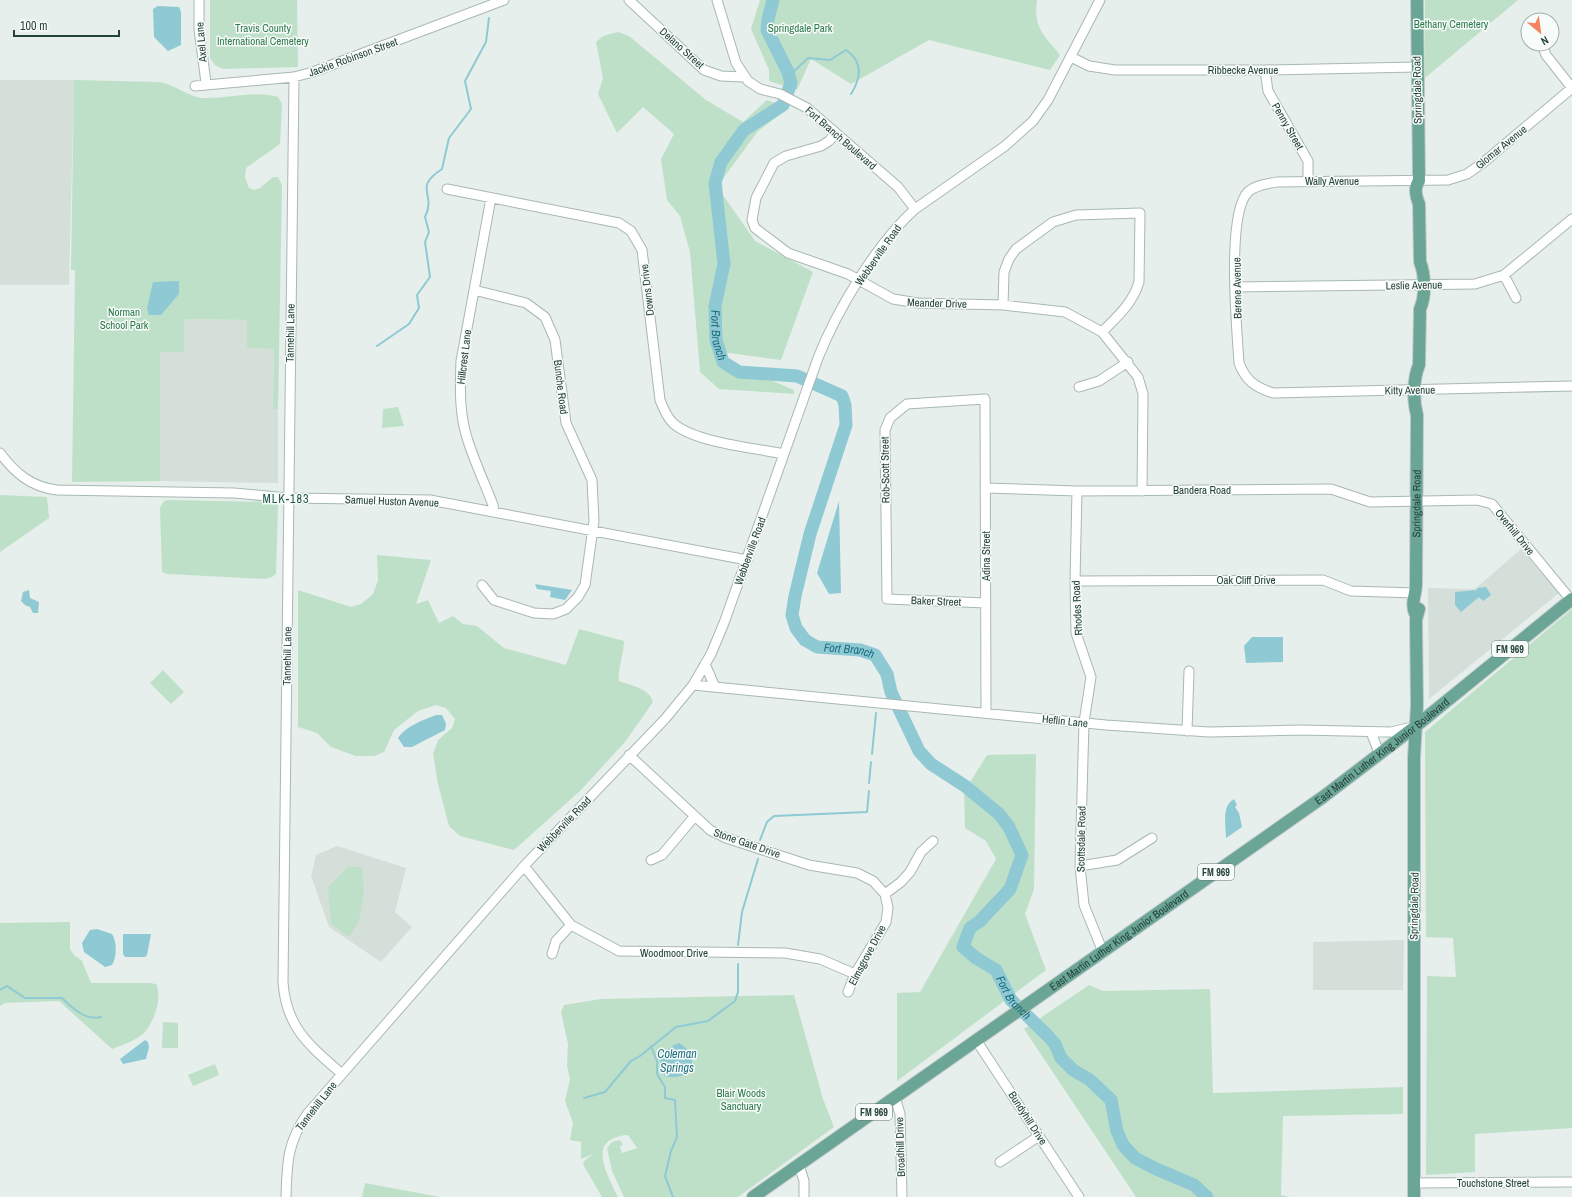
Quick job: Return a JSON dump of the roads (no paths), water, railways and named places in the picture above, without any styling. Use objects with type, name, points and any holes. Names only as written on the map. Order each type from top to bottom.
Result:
[{"type":"main road","name":"Springdale Road","points":[[1414,1197],[1414,766],[1416,726],[1416,615],[1413,609],[1413,598],[1416,593],[1417,415],[1415,407],[1418,390],[1416,372],[1419,365],[1420,309],[1417,302],[1420,286],[1417,268],[1420,262],[1419,204],[1422,194],[1422,184],[1419,181],[1417,0]]},
{"type":"main road","name":"East Martin Luther King Junior Boulevard","points":[[753,1197],[1323,797],[1416,726],[1571,599]]},
{"type":"street","name":"Axel Lane","points":[[199,0],[199,29],[206,83]]},
{"type":"street","name":"Jackie Robinson Street","points":[[195,86],[206,83],[294,77],[327,68],[504,0]]},
{"type":"street","name":"Delano Street","points":[[629,0],[704,70],[721,76],[744,76]]},
{"type":"street","name":"Fort Branch Boulevard","points":[[717,0],[726,34],[737,64],[744,76],[755,87],[767,92],[780,94],[801,104],[898,187],[914,209]]},
{"type":"street","name":"Webberville Road","points":[[342,1074],[524,866],[674,708],[693,685],[718,640],[826,337],[860,280],[893,231],[914,209],[1005,146],[1025,129],[1048,100],[1100,0]]},
{"type":"street","points":[[1545,52],[1572,88]]},
{"type":"street","name":"Ribbecke Avenue","points":[[1071,57],[1089,66],[1105,69],[1265,70],[1417,67]]},
{"type":"street","name":"Penny Street","points":[[1265,70],[1268,91],[1308,161],[1308,181]]},
{"type":"street","name":"Tannehill Lane","points":[[286,1197],[288,1160],[294,1137],[308,1114],[342,1074],[312,1048],[301,1035],[290,1014],[284,992],[288,498],[294,77]]},
{"type":"street","name":"Glomar Avenue","points":[[1419,181],[1448,180],[1467,174],[1484,162],[1572,88]]},
{"type":"street","name":"Meander Drive","points":[[836,133],[821,146],[786,156],[774,164],[759,189],[752,220],[755,228],[780,249],[860,280],[884,295],[910,303],[1002,305],[1065,312],[1102,332],[1128,362],[1138,377],[1143,394],[1142,491]]},
{"type":"street","name":"Wally Avenue","points":[[1248,192],[1261,185],[1276,182],[1419,181]]},
{"type":"street","name":"Downs Drive","points":[[447,189],[619,223],[631,231],[642,250],[660,400],[668,417],[674,424],[699,437],[784,454]]},
{"type":"street","name":"Berene Avenue","points":[[1248,192],[1240,207],[1237,221],[1235,287],[1239,363],[1251,384]]},
{"type":"street","name":"Hillcrest Lane","points":[[491,198],[461,361],[460,399],[467,440],[491,499],[494,512]]},
{"type":"street","points":[[1002,305],[1004,272],[1008,259],[1016,249],[1053,222],[1076,215],[1140,213],[1139,282],[1136,293],[1129,304],[1102,332]]},
{"type":"street","name":"Leslie Avenue","points":[[1235,287],[1420,286],[1475,284],[1504,275],[1572,219]]},
{"type":"street","points":[[1504,275],[1516,298]]},
{"type":"street","name":"Bunche Road","points":[[474,290],[526,303],[545,316],[555,340],[566,423],[592,480],[594,530],[585,585],[578,597],[566,609],[553,614],[534,613],[494,600],[482,585]]},
{"type":"street","points":[[1079,387],[1099,381],[1128,362]]},
{"type":"street","name":"Kitty Avenue","points":[[1251,384],[1273,393],[1572,386]]},
{"type":"street","name":"Adina Street","points":[[985,400],[986,712]]},
{"type":"street","name":"Rob-Scott Street","points":[[887,599],[884,430],[890,418],[907,404],[985,400]]},
{"type":"street","name":"Samuel Huston Avenue","points":[[0,453],[13,470],[27,481],[42,488],[57,490],[234,492],[288,498],[421,500],[594,530],[747,560]]},
{"type":"street","name":"Bandera Road","points":[[985,488],[1142,491],[1331,489],[1370,502],[1416,502]]},
{"type":"street","name":"Rhodes Road","points":[[1077,490],[1074,581],[1076,633],[1090,677],[1084,722]]},
{"type":"street","name":"Overhill Drive","points":[[1416,502],[1477,500],[1492,504],[1571,599]]},
{"type":"street","name":"Oak Cliff Drive","points":[[1074,581],[1323,580],[1351,591],[1416,593]]},
{"type":"street","name":"Baker Street","points":[[887,599],[986,603]]},
{"type":"street","points":[[705,664],[714,687]]},
{"type":"street","points":[[1187,731],[1189,671]]},
{"type":"street","name":"Heflin Lane","points":[[693,685],[1187,731],[1391,732],[1416,726]]},
{"type":"street","name":"Scottsdale Road","points":[[1084,722],[1080,866],[1084,905],[1103,952]]},
{"type":"street","points":[[1371,732],[1379,753]]},
{"type":"street","name":"Stone Gate Drive","points":[[629,755],[694,817],[710,830],[726,838],[809,865],[857,873],[873,881],[885,894]]},
{"type":"street","points":[[651,860],[662,855],[694,817]]},
{"type":"street","points":[[1080,866],[1117,860],[1152,838]]},
{"type":"street","points":[[885,894],[901,882],[910,872],[921,852],[933,841]]},
{"type":"street","name":"Woodmoor Drive","points":[[524,866],[571,925],[619,951],[785,953],[820,959],[856,974]]},
{"type":"street","name":"Elmsgrove Drive","points":[[848,992],[856,974],[886,922],[888,908],[885,894]]},
{"type":"street","points":[[552,954],[556,941],[571,925]]},
{"type":"street","name":"Bundyhill Drive","points":[[976,1040],[1079,1197]]},
{"type":"street","name":"Broadhill Drive","points":[[894,1097],[900,1114],[902,1197]]},
{"type":"street","points":[[1000,1162],[1040,1136]]},
{"type":"street","points":[[799,1165],[804,1181],[804,1197]]},
{"type":"street","name":"Touchstone Street","points":[[1414,1183],[1572,1182]]},
{"type":"water","points":[[158,6],[179,7],[181,12],[181,45],[168,51],[154,37],[153,9]]},
{"type":"water","points":[[179,281],[179,294],[161,315],[149,315],[147,308],[153,282]]},
{"type":"water","points":[[839,501],[841,593],[829,594],[817,573]]},
{"type":"water","points":[[535,584],[572,590],[565,600],[550,597],[551,591],[537,589]]},
{"type":"water","points":[[1486,587],[1491,595],[1483,601],[1479,597],[1461,612],[1455,605],[1455,592],[1477,590],[1477,588]]},
{"type":"water","points":[[29,590],[30,598],[39,602],[38,613],[33,613],[30,607],[21,601],[23,592]]},
{"type":"water","points":[[1252,637],[1283,637],[1283,662],[1246,663],[1244,646]]},
{"type":"water","points":[[436,715],[442,715],[446,724],[445,730],[412,747],[404,747],[398,738],[405,730]]},
{"type":"water","points":[[1234,799],[1237,805],[1235,807],[1239,813],[1242,827],[1226,838],[1225,816],[1227,806]]},
{"type":"water","points":[[97,929],[112,934],[114,937],[116,953],[112,965],[105,967],[84,952],[82,943],[90,930]]},
{"type":"water","points":[[123,934],[151,934],[147,955],[145,957],[125,957],[123,954]]},
{"type":"water","points":[[145,1040],[148,1042],[149,1047],[146,1059],[123,1064],[120,1059]]},
{"type":"water","name":"Coleman Springs","points":[[679,1043],[691,1055],[691,1067],[682,1076],[665,1076],[660,1065],[660,1060],[665,1052]]},
{"type":"waterway","name":"Fort Branch","points":[[773,0],[767,30],[788,72],[791,83],[783,105],[744,130],[721,162],[715,183],[724,264],[715,306],[716,340],[723,362],[739,372],[797,376],[842,396],[845,405],[846,425],[810,534],[795,596],[792,615],[796,628],[805,640],[817,647],[860,650],[875,655],[887,674],[891,692],[919,751],[931,764],[965,786],[999,814],[1009,827],[1022,855],[1010,889],[980,921],[970,928],[963,947],[976,958],[996,970],[1011,1000],[1055,1044],[1061,1058],[1073,1070],[1090,1080],[1111,1100],[1117,1131],[1123,1145],[1135,1158],[1194,1185],[1207,1197]]},
{"type":"waterway","points":[[377,346],[409,324],[419,308],[417,295],[430,277],[425,242],[429,232],[425,217],[428,209],[428,181],[442,169],[449,138],[471,109],[465,81],[486,42],[489,18]]},
{"type":"waterway","points":[[789,76],[808,58],[830,60],[846,50],[856,60],[859,70],[859,76],[851,94]]},
{"type":"waterway","name":"Fort Branch","points":[[886,694],[890,686]]},
{"type":"waterway","points":[[872,754],[876,713]]},
{"type":"waterway","points":[[869,783],[871,762]]},
{"type":"waterway","points":[[760,840],[767,822],[774,816],[867,812],[869,791]]},
{"type":"waterway","points":[[738,945],[742,912],[758,859]]},
{"type":"waterway","points":[[584,1098],[605,1092],[631,1061],[640,1056],[676,1027],[708,1021],[735,1001],[738,992],[738,964]]},
{"type":"waterway","points":[[0,990],[7,986],[25,998],[62,998],[80,1013],[95,1018],[101,1017]]},
{"type":"waterway","points":[[651,1046],[657,1061],[657,1074],[665,1087],[665,1098],[675,1100],[677,1137],[671,1151],[665,1176],[673,1197]]},
{"type":"district","name":"MLK-183","points":[[286,499]]},
{"type":"park label","name":"Bethany Cemetery","points":[[1451,24]]},
{"type":"park label","name":"Springdale Park","points":[[800,28]]},
{"type":"park label","name":"Travis County International Cemetery","points":[[263,34]]},
{"type":"park label","name":"Norman School Park","points":[[124,318]]},
{"type":"park label","name":"Blair Woods Sanctuary","points":[[741,1099]]}]
